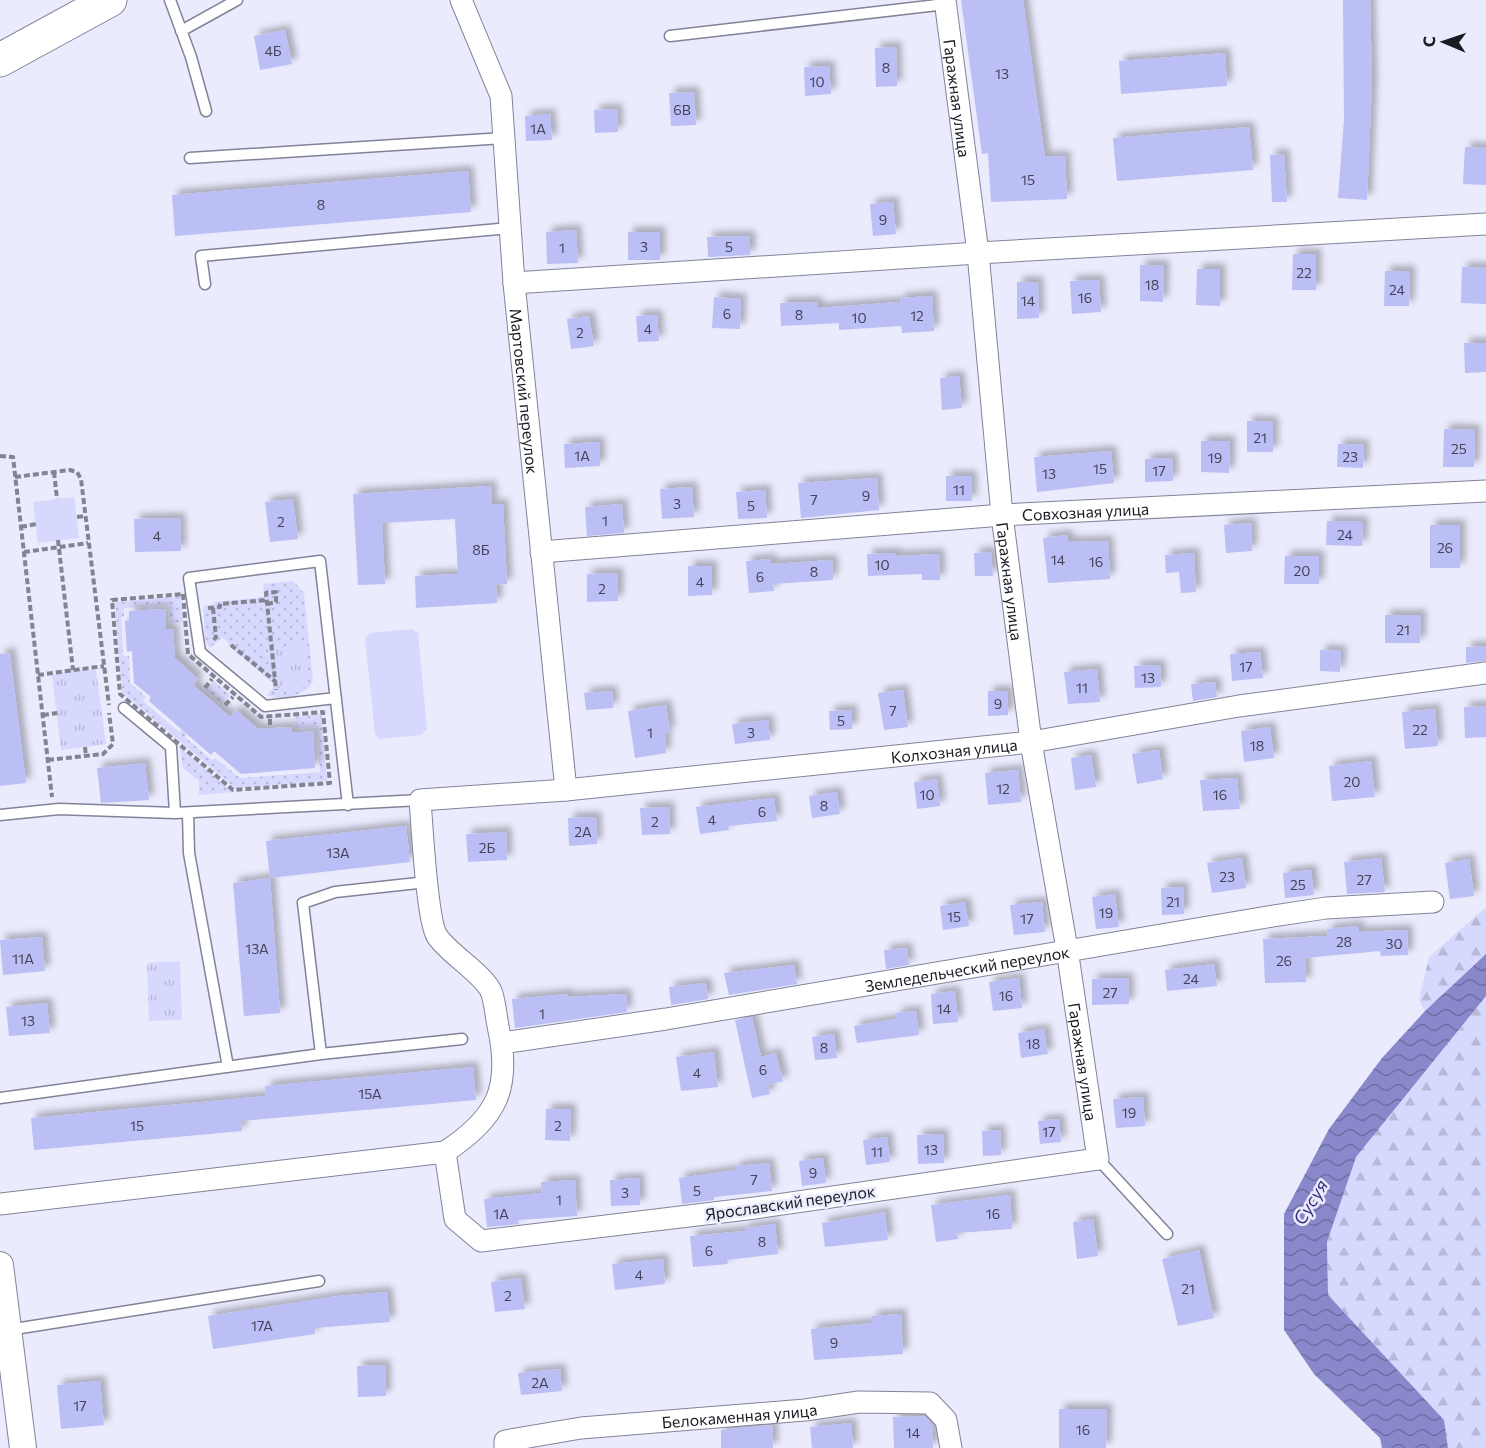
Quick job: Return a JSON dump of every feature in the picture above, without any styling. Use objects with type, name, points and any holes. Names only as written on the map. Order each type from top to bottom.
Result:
[{"type":"main road","points":[[0,60],[110,0]]},
{"type":"street","name":"Мартовский переулок","points":[[461,0],[501,96],[514,283],[566,790]]},
{"type":"street","name":"Гаражная улица","points":[[946,2],[978,253],[1002,515],[1031,742],[1067,949],[1098,1159]]},
{"type":"street","points":[[514,283],[978,253],[1486,224]]},
{"type":"street","name":"Совхозная улица","points":[[541,552],[1002,515],[1486,491]]},
{"type":"street","name":"Колхозная улица","points":[[420,800],[566,790],[1031,742],[1239,706],[1486,673]]},
{"type":"street","points":[[0,1204],[445,1152],[468,1138],[491,1114],[503,1082],[502,1042],[490,990],[436,934],[427,882],[420,800]]},
{"type":"street","name":"Земледельческий переулок","points":[[502,1042],[666,1019],[1067,949],[1326,908],[1433,902]]},
{"type":"street","name":"Ярославский переулок","points":[[445,1152],[455,1219],[481,1241],[755,1208],[1098,1159]]},
{"type":"street","points":[[0,1265],[23,1448]]},
{"type":"street","name":"Белокаменная улица","points":[[505,1448],[505,1441],[581,1428],[805,1410],[859,1402],[930,1402],[946,1420],[951,1448]]},
{"type":"lane","points":[[170,0],[206,111]]},
{"type":"lane","points":[[181,32],[237,0]]},
{"type":"lane","points":[[670,36],[946,2]]},
{"type":"lane","points":[[190,158],[504,138]]},
{"type":"lane","points":[[206,284],[201,256],[510,228]]},
{"type":"lane","points":[[336,699],[266,706],[224,672],[200,652],[189,578],[320,561],[336,699],[348,805]]},
{"type":"lane","points":[[124,708],[171,747],[175,813]]},
{"type":"lane","points":[[0,815],[54,810],[188,813],[420,800]]},
{"type":"lane","points":[[188,813],[189,853],[228,1068]]},
{"type":"lane","points":[[321,1054],[303,903],[335,892],[427,882]]},
{"type":"lane","points":[[0,1098],[321,1054],[462,1039]]},
{"type":"lane","points":[[1098,1159],[1167,1234]]},
{"type":"lane","points":[[8,1330],[319,1281]]},
{"type":"path","points":[[0,456],[13,457],[54,810]]},
{"type":"path","points":[[15,477],[54,472],[77,472],[81,479],[109,706],[113,744],[103,754],[48,760]]},
{"type":"path","points":[[54,472],[57,499]]},
{"type":"path","points":[[77,517],[85,516]]},
{"type":"path","points":[[21,527],[36,524]]},
{"type":"path","points":[[58,540],[73,670]]},
{"type":"path","points":[[24,552],[88,543]]},
{"type":"path","points":[[183,594],[188,654],[214,677],[261,717],[323,712],[330,783],[233,790],[120,694],[112,600],[183,594]]},
{"type":"path","points":[[206,619],[205,609],[220,607],[220,604],[267,602],[277,692]]},
{"type":"path","points":[[208,640],[211,644],[216,637],[213,608]]},
{"type":"path","points":[[231,645],[276,682]]},
{"type":"path","points":[[38,675],[104,666]]},
{"type":"path","points":[[204,688],[214,677]]},
{"type":"path","points":[[101,707],[109,706]]},
{"type":"path","points":[[43,715],[57,713]]},
{"type":"path","points":[[86,747],[86,756]]},
{"type":"green space","points":[[74,497],[79,538],[38,543],[33,502]]},
{"type":"green space","points":[[293,581],[304,593],[313,681],[299,694],[273,697],[267,695],[275,685],[228,645],[229,643],[222,637],[210,648],[205,640],[203,606],[214,605],[214,602],[264,597],[263,584]]},
{"type":"green space","points":[[181,596],[183,622],[171,623],[169,605],[124,608],[124,616],[121,617],[123,656],[129,656],[130,683],[146,697],[143,701],[179,732],[182,729],[187,734],[185,737],[212,760],[215,758],[240,778],[320,772],[316,727],[296,728],[295,717],[321,714],[327,781],[235,788],[122,692],[115,602]]},
{"type":"green space","points":[[412,629],[418,633],[427,729],[421,735],[380,739],[375,734],[365,639],[370,633]]},
{"type":"green space","points":[[305,640],[308,682],[301,690],[280,692],[275,647],[291,646]]},
{"type":"green space","points":[[73,670],[96,670],[106,744],[61,750],[52,675]]},
{"type":"green space","points":[[214,681],[230,695],[222,704],[206,690]]},
{"type":"green space","points":[[180,748],[233,792],[199,795],[199,781],[183,768]]},
{"type":"green space","points":[[1486,907],[1486,954],[1425,1011],[1419,1000],[1429,957]]},
{"type":"green space","points":[[180,961],[182,1020],[149,1021],[147,963]]},
{"type":"green space","points":[[1486,996],[1486,1448],[1448,1448],[1444,1420],[1328,1295],[1327,1242],[1356,1156]]},
{"type":"water","name":"Сусуя","points":[[1486,954],[1486,996],[1356,1157],[1327,1242],[1328,1295],[1444,1420],[1448,1448],[1382,1448],[1380,1438],[1314,1374],[1284,1330],[1284,1214],[1329,1129],[1382,1058],[1425,1011]]},
{"type":"building","points":[[961,0],[1023,0],[1045,157],[1065,156],[1067,199],[991,202],[988,153],[982,154]]},
{"type":"building","points":[[1343,0],[1370,0],[1372,82],[1367,200],[1338,198],[1344,120]]},
{"type":"building","points":[[285,30],[292,64],[260,70],[254,36]]},
{"type":"building","points":[[896,47],[897,86],[876,87],[875,48]]},
{"type":"building","points":[[1225,53],[1227,86],[1121,94],[1119,61]]},
{"type":"building","points":[[829,66],[831,94],[805,96],[804,67]]},
{"type":"building","points":[[694,92],[696,125],[671,126],[669,93]]},
{"type":"building","points":[[617,109],[618,132],[595,133],[594,110]]},
{"type":"building","points":[[550,114],[552,140],[526,141],[525,116]]},
{"type":"building","points":[[1249,127],[1253,170],[1117,181],[1113,138]]},
{"type":"building","points":[[1465,147],[1486,148],[1486,185],[1463,184]]},
{"type":"building","points":[[1284,154],[1287,202],[1272,202],[1270,155]]},
{"type":"building","points":[[468,171],[471,212],[175,236],[172,195]]},
{"type":"building","points":[[893,202],[896,234],[873,236],[870,204]]},
{"type":"building","points":[[576,230],[578,263],[547,264],[546,232]]},
{"type":"building","points":[[628,232],[660,232],[660,260],[628,260]]},
{"type":"building","points":[[750,236],[750,255],[708,257],[707,237]]},
{"type":"building","points":[[1293,254],[1316,254],[1316,290],[1292,290]]},
{"type":"building","points":[[1140,265],[1164,266],[1163,302],[1140,301]]},
{"type":"building","points":[[1462,267],[1486,268],[1486,304],[1461,303]]},
{"type":"building","points":[[1197,269],[1220,269],[1220,306],[1196,305]]},
{"type":"building","points":[[1385,271],[1410,271],[1409,306],[1384,306]]},
{"type":"building","points":[[1099,280],[1101,312],[1072,314],[1070,281]]},
{"type":"building","points":[[1017,282],[1038,282],[1039,318],[1017,319]]},
{"type":"building","points":[[932,296],[934,331],[902,333],[901,326],[839,330],[839,323],[781,326],[780,303],[817,302],[818,308],[900,302],[900,298]]},
{"type":"building","points":[[714,297],[741,299],[740,329],[712,328]]},
{"type":"building","points":[[657,315],[659,341],[638,342],[636,316]]},
{"type":"building","points":[[589,316],[594,346],[571,349],[567,319]]},
{"type":"building","points":[[1464,343],[1486,343],[1486,372],[1465,373]]},
{"type":"building","points":[[959,376],[962,408],[942,410],[940,378]]},
{"type":"building","points":[[1247,421],[1273,422],[1273,452],[1247,452]]},
{"type":"building","points":[[1444,429],[1475,430],[1474,467],[1443,467]]},
{"type":"building","points":[[1201,441],[1230,441],[1229,473],[1201,472]]},
{"type":"building","points":[[599,442],[600,466],[565,468],[564,444]]},
{"type":"building","points":[[1338,444],[1364,445],[1363,468],[1337,467]]},
{"type":"building","points":[[1111,451],[1114,483],[1037,492],[1034,457]]},
{"type":"building","points":[[1172,458],[1173,481],[1145,482],[1145,459]]},
{"type":"building","points":[[946,476],[971,476],[972,501],[946,501]]},
{"type":"building","points":[[877,478],[879,510],[801,518],[798,483]]},
{"type":"building","points":[[491,486],[492,505],[503,504],[507,584],[496,585],[497,603],[416,608],[415,576],[458,574],[455,519],[382,523],[385,584],[358,585],[353,494]]},
{"type":"building","points":[[692,487],[694,517],[662,519],[660,489]]},
{"type":"building","points":[[765,490],[767,518],[738,519],[736,492]]},
{"type":"building","points":[[293,499],[298,539],[270,542],[265,502]]},
{"type":"building","points":[[622,504],[624,533],[587,536],[585,507]]},
{"type":"building","points":[[180,518],[181,551],[135,552],[134,519]]},
{"type":"building","points":[[1327,521],[1363,522],[1362,546],[1326,545]]},
{"type":"building","points":[[1251,523],[1252,551],[1226,553],[1224,525]]},
{"type":"building","points":[[1430,525],[1460,525],[1460,568],[1430,568]]},
{"type":"building","points":[[1067,535],[1068,542],[1108,541],[1110,579],[1048,583],[1043,538]]},
{"type":"building","points":[[991,552],[993,576],[975,576],[974,553]]},
{"type":"building","points":[[896,553],[896,556],[939,554],[940,580],[922,580],[922,574],[868,576],[867,554]]},
{"type":"building","points":[[1194,553],[1196,592],[1181,593],[1179,572],[1166,573],[1165,555]]},
{"type":"building","points":[[1285,556],[1319,556],[1319,584],[1284,584]]},
{"type":"building","points":[[771,559],[771,564],[832,560],[833,580],[773,584],[774,591],[749,593],[746,561]]},
{"type":"building","points":[[688,566],[712,566],[712,595],[688,596]]},
{"type":"building","points":[[618,573],[618,601],[587,602],[587,574]]},
{"type":"building","points":[[165,609],[166,629],[173,629],[175,658],[198,679],[193,685],[230,717],[236,710],[258,729],[291,727],[292,733],[313,731],[315,768],[241,774],[214,751],[211,755],[149,701],[151,697],[134,683],[132,651],[127,652],[125,621],[129,620],[129,611]]},
{"type":"building","points":[[1385,615],[1421,615],[1420,643],[1385,643]]},
{"type":"building","points":[[1486,646],[1486,661],[1466,663],[1466,647]]},
{"type":"building","points":[[1320,650],[1341,651],[1340,672],[1320,671]]},
{"type":"building","points":[[1260,652],[1263,678],[1232,681],[1230,654]]},
{"type":"building","points":[[10,653],[26,783],[0,786],[0,654]]},
{"type":"building","points":[[1160,665],[1161,687],[1135,688],[1134,666]]},
{"type":"building","points":[[1097,669],[1100,702],[1068,704],[1064,672]]},
{"type":"building","points":[[1215,682],[1217,697],[1193,701],[1191,684]]},
{"type":"building","points":[[903,690],[908,727],[884,730],[878,693]]},
{"type":"building","points":[[612,691],[613,708],[586,710],[584,693]]},
{"type":"building","points":[[988,691],[1008,691],[1008,715],[988,716]]},
{"type":"building","points":[[666,705],[670,732],[665,733],[666,753],[635,758],[628,711]]},
{"type":"building","points":[[1486,706],[1486,737],[1465,738],[1464,707]]},
{"type":"building","points":[[1435,709],[1438,746],[1405,749],[1402,712]]},
{"type":"building","points":[[852,710],[852,729],[830,730],[829,711]]},
{"type":"building","points":[[768,720],[770,740],[735,744],[732,724]]},
{"type":"building","points":[[1270,727],[1274,758],[1244,762],[1241,731]]},
{"type":"building","points":[[1159,750],[1163,779],[1137,784],[1132,754]]},
{"type":"building","points":[[1091,755],[1096,787],[1075,790],[1071,758]]},
{"type":"building","points":[[1371,761],[1375,797],[1332,801],[1329,766]]},
{"type":"building","points":[[145,763],[149,800],[101,803],[97,768]]},
{"type":"building","points":[[1018,770],[1021,802],[988,805],[985,773]]},
{"type":"building","points":[[1237,778],[1240,809],[1203,811],[1200,780]]},
{"type":"building","points":[[937,779],[940,806],[917,809],[914,782]]},
{"type":"building","points":[[837,792],[840,814],[812,818],[809,796]]},
{"type":"building","points":[[774,798],[777,821],[728,826],[729,830],[700,834],[696,807]]},
{"type":"building","points":[[669,807],[670,834],[642,835],[640,808]]},
{"type":"building","points":[[596,817],[597,844],[569,846],[568,818]]},
{"type":"building","points":[[406,826],[410,862],[270,878],[266,841]]},
{"type":"building","points":[[506,832],[507,860],[468,862],[466,834]]},
{"type":"building","points":[[1242,858],[1246,888],[1212,893],[1207,863]]},
{"type":"building","points":[[1381,858],[1385,892],[1347,894],[1344,862]]},
{"type":"building","points":[[1469,859],[1474,896],[1450,899],[1445,863]]},
{"type":"building","points":[[1311,870],[1314,895],[1285,898],[1283,873]]},
{"type":"building","points":[[270,878],[280,1013],[244,1016],[233,883]]},
{"type":"building","points":[[1183,887],[1184,914],[1162,915],[1161,888]]},
{"type":"building","points":[[1115,894],[1119,927],[1096,929],[1092,897]]},
{"type":"building","points":[[965,902],[969,926],[943,930],[940,906]]},
{"type":"building","points":[[1042,902],[1045,932],[1014,935],[1010,905]]},
{"type":"building","points":[[1358,926],[1359,932],[1407,930],[1408,955],[1381,956],[1380,951],[1305,958],[1306,982],[1265,983],[1263,939],[1328,936],[1327,929]]},
{"type":"building","points":[[42,937],[45,971],[3,975],[0,940]]},
{"type":"building","points":[[907,948],[909,965],[886,969],[884,950]]},
{"type":"building","points":[[1214,964],[1217,986],[1167,991],[1165,970]]},
{"type":"building","points":[[794,965],[797,984],[729,995],[724,973]]},
{"type":"building","points":[[1019,978],[1022,1008],[993,1011],[989,982]]},
{"type":"building","points":[[1128,978],[1129,1004],[1092,1005],[1092,979]]},
{"type":"building","points":[[706,983],[708,999],[671,1005],[669,987]]},
{"type":"building","points":[[955,991],[958,1022],[933,1024],[931,994]]},
{"type":"building","points":[[568,994],[568,997],[626,994],[627,1012],[515,1028],[512,999]]},
{"type":"building","points":[[47,1003],[50,1033],[9,1036],[6,1007]]},
{"type":"building","points":[[916,1011],[919,1035],[857,1043],[854,1026],[897,1019],[896,1013]]},
{"type":"building","points":[[752,1017],[761,1057],[776,1053],[783,1081],[768,1085],[770,1094],[752,1098],[735,1020]]},
{"type":"building","points":[[1044,1029],[1048,1054],[1021,1058],[1018,1033]]},
{"type":"building","points":[[834,1034],[837,1058],[815,1060],[812,1037]]},
{"type":"building","points":[[714,1052],[718,1087],[681,1091],[676,1057]]},
{"type":"building","points":[[473,1067],[476,1100],[241,1121],[242,1131],[34,1150],[31,1118],[266,1096],[265,1086]]},
{"type":"building","points":[[1143,1097],[1145,1126],[1116,1128],[1113,1099]]},
{"type":"building","points":[[546,1109],[571,1109],[570,1141],[545,1140]]},
{"type":"building","points":[[1059,1119],[1061,1142],[1040,1144],[1038,1121]]},
{"type":"building","points":[[1000,1130],[1001,1155],[983,1156],[982,1131]]},
{"type":"building","points":[[943,1134],[944,1163],[918,1164],[917,1135]]},
{"type":"building","points":[[887,1137],[890,1162],[866,1165],[863,1140]]},
{"type":"building","points":[[823,1158],[826,1183],[802,1186],[799,1161]]},
{"type":"building","points":[[769,1163],[772,1191],[714,1197],[714,1200],[682,1204],[679,1178],[736,1170],[736,1166]]},
{"type":"building","points":[[639,1178],[640,1205],[611,1206],[610,1180]]},
{"type":"building","points":[[575,1180],[577,1216],[518,1220],[519,1224],[487,1227],[484,1199],[542,1193],[541,1182]]},
{"type":"building","points":[[1010,1195],[1012,1229],[957,1233],[958,1239],[936,1242],[931,1205]]},
{"type":"building","points":[[885,1212],[888,1240],[825,1247],[822,1223]]},
{"type":"building","points":[[1093,1219],[1098,1256],[1077,1259],[1073,1222]]},
{"type":"building","points":[[775,1224],[778,1254],[727,1260],[728,1264],[693,1267],[690,1236],[745,1231],[745,1228]]},
{"type":"building","points":[[1199,1250],[1214,1318],[1178,1326],[1162,1259]]},
{"type":"building","points":[[663,1259],[665,1284],[615,1290],[612,1264]]},
{"type":"building","points":[[521,1278],[525,1309],[495,1312],[491,1282]]},
{"type":"building","points":[[387,1292],[390,1322],[315,1328],[315,1334],[213,1349],[208,1316],[338,1296]]},
{"type":"building","points":[[901,1314],[903,1354],[814,1360],[811,1329],[872,1323],[872,1316]]},
{"type":"building","points":[[385,1365],[386,1396],[358,1397],[357,1366]]},
{"type":"building","points":[[560,1369],[562,1391],[521,1395],[518,1373]]},
{"type":"building","points":[[100,1381],[104,1425],[61,1429],[57,1385]]},
{"type":"building","points":[[1059,1409],[1107,1409],[1106,1448],[1059,1448]]},
{"type":"building","points":[[924,1416],[932,1424],[933,1448],[894,1448],[893,1417]]},
{"type":"building","points":[[851,1423],[853,1448],[812,1448],[810,1427]]},
{"type":"building","points":[[772,1425],[773,1448],[721,1448],[721,1430]]}]
